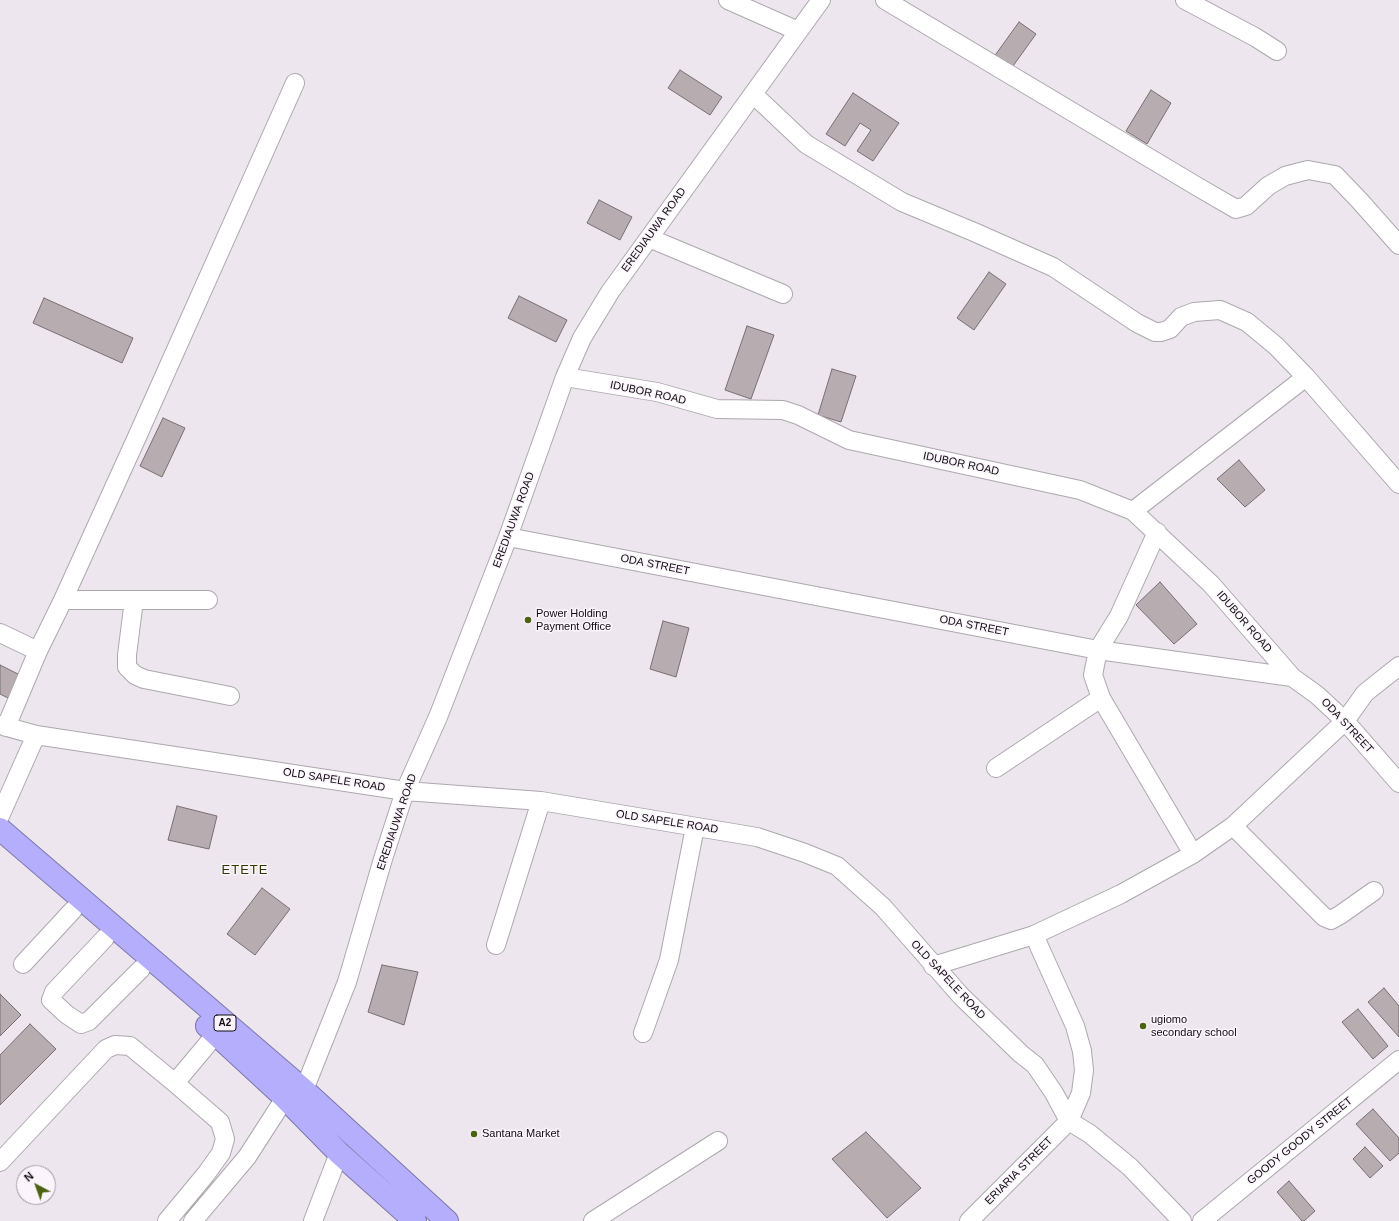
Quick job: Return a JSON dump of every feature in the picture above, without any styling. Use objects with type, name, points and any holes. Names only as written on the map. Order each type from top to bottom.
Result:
[{"type":"highway","name":"A2","points":[[0,829],[294,1094],[339,1152],[415,1221]]},
{"type":"highway","name":"A2","points":[[0,848],[216,1034],[294,1094],[447,1221]]},
{"type":"street","points":[[728,0],[798,31]]},
{"type":"street","name":"EREDIAUWA ROAD","points":[[193,1221],[247,1157],[294,1094],[347,982],[383,859],[405,791],[438,716],[508,537],[565,377],[582,338],[610,292],[821,0]]},
{"type":"street","points":[[885,0],[1236,209],[1246,206],[1268,186],[1285,176],[1308,170],[1335,175],[1399,246]]},
{"type":"street","points":[[1185,0],[1255,37],[1277,51]]},
{"type":"street","points":[[3,726],[63,600],[295,83]]},
{"type":"street","points":[[753,94],[806,144],[902,202],[1053,267],[1137,323],[1155,332],[1170,330],[1181,317],[1194,312],[1220,310],[1247,322],[1276,346],[1306,377],[1399,484]]},
{"type":"street","points":[[649,238],[783,294]]},
{"type":"street","name":"IDUBOR ROAD","points":[[565,377],[657,392],[717,408],[783,410],[798,415],[849,440],[1080,490],[1133,511],[1211,584],[1292,677]]},
{"type":"street","points":[[1133,511],[1306,377]]},
{"type":"street","points":[[1157,532],[1119,616],[1098,650],[1093,675],[1101,698],[1193,854]]},
{"type":"street","name":"ODA STREET","points":[[508,537],[1098,650],[1292,677],[1317,695],[1345,721],[1399,783]]},
{"type":"street","points":[[63,600],[208,600]]},
{"type":"street","points":[[134,600],[126,655],[127,667],[135,675],[144,679],[230,696]]},
{"type":"street","points":[[0,633],[38,651]]},
{"type":"street","points":[[933,966],[1034,936],[1121,894],[1193,854],[1233,826],[1345,721],[1365,693],[1399,666]]},
{"type":"street","points":[[996,768],[1101,698]]},
{"type":"street","name":"OLD SAPELE ROAD","points":[[3,726],[36,735],[405,791],[541,802],[757,837],[804,853],[837,866],[884,907],[933,966],[961,996],[1021,1054],[1035,1065],[1054,1093],[1069,1121]]},
{"type":"street","points":[[0,816],[36,735]]},
{"type":"street","points":[[496,945],[541,802]]},
{"type":"street","points":[[1233,826],[1324,917],[1331,920],[1374,891]]},
{"type":"street","points":[[643,1032],[669,960],[695,827]]},
{"type":"street","points":[[23,964],[73,910]]},
{"type":"street","points":[[1034,936],[1075,1026],[1082,1051],[1084,1070],[1081,1093],[1069,1121],[1090,1134],[1130,1167],[1182,1221]]},
{"type":"street","points":[[105,938],[54,992],[50,1000],[66,1014],[81,1024],[89,1021],[141,969]]},
{"type":"street","points":[[175,1083],[216,1034]]},
{"type":"street","points":[[0,1162],[106,1049],[115,1045],[130,1046],[220,1122],[225,1139],[222,1153],[167,1221]]},
{"type":"street","name":"GOODY GOODY STREET","points":[[1202,1221],[1399,1060]]},
{"type":"street","name":"ERIARIA STREET","points":[[969,1221],[1069,1121]]},
{"type":"street","points":[[593,1221],[718,1141]]},
{"type":"street","points":[[313,1221],[339,1152]]},
{"type":"building","points":[[1019,22],[1036,34],[1008,73],[991,61]]},
{"type":"building","points":[[680,70],[722,97],[710,115],[668,88]]},
{"type":"building","points":[[1151,90],[1171,103],[1147,144],[1126,131]]},
{"type":"building","points":[[853,93],[899,123],[873,161],[857,151],[871,130],[860,123],[845,146],[826,134]]},
{"type":"building","points":[[599,200],[632,217],[620,240],[587,223]]},
{"type":"building","points":[[989,272],[1006,284],[974,330],[957,318]]},
{"type":"building","points":[[519,296],[567,320],[556,342],[508,318]]},
{"type":"building","points":[[44,298],[133,338],[122,363],[33,323]]},
{"type":"building","points":[[747,326],[774,335],[751,399],[725,390]]},
{"type":"building","points":[[832,369],[856,376],[841,422],[818,415]]},
{"type":"building","points":[[163,418],[185,428],[162,477],[140,466]]},
{"type":"building","points":[[1239,460],[1265,490],[1245,507],[1217,479]]},
{"type":"building","points":[[1160,582],[1197,624],[1174,644],[1136,605]]},
{"type":"building","points":[[663,621],[689,628],[676,677],[650,669]]},
{"type":"building","points":[[0,665],[22,676],[10,699],[0,694]]},
{"type":"building","points":[[177,806],[217,816],[209,849],[168,840]]},
{"type":"building","points":[[262,888],[290,909],[255,955],[227,934]]},
{"type":"building","points":[[382,965],[418,972],[404,1025],[368,1012]]},
{"type":"building","points":[[1384,988],[1399,1006],[1399,1037],[1368,1002]]},
{"type":"building","points":[[0,994],[21,1015],[0,1036]]},
{"type":"building","points":[[1358,1009],[1388,1046],[1373,1059],[1342,1022]]},
{"type":"building","points":[[30,1024],[56,1049],[0,1105],[0,1055]]},
{"type":"building","points":[[1373,1109],[1399,1138],[1399,1153],[1390,1161],[1356,1124]]},
{"type":"building","points":[[866,1132],[921,1188],[887,1218],[832,1159]]},
{"type":"building","points":[[1365,1147],[1383,1166],[1370,1178],[1353,1159]]},
{"type":"building","points":[[1289,1181],[1315,1211],[1304,1221],[1302,1221],[1277,1192]]},
{"type":"place","name":"Power Holding Payment Office","points":[[528,620]]},
{"type":"place","name":"ugiomo secondary school","points":[[1143,1026]]},
{"type":"place","name":"Santana Market","points":[[474,1134]]},
{"type":"district","name":"ETETE","points":[[245,870]]}]
